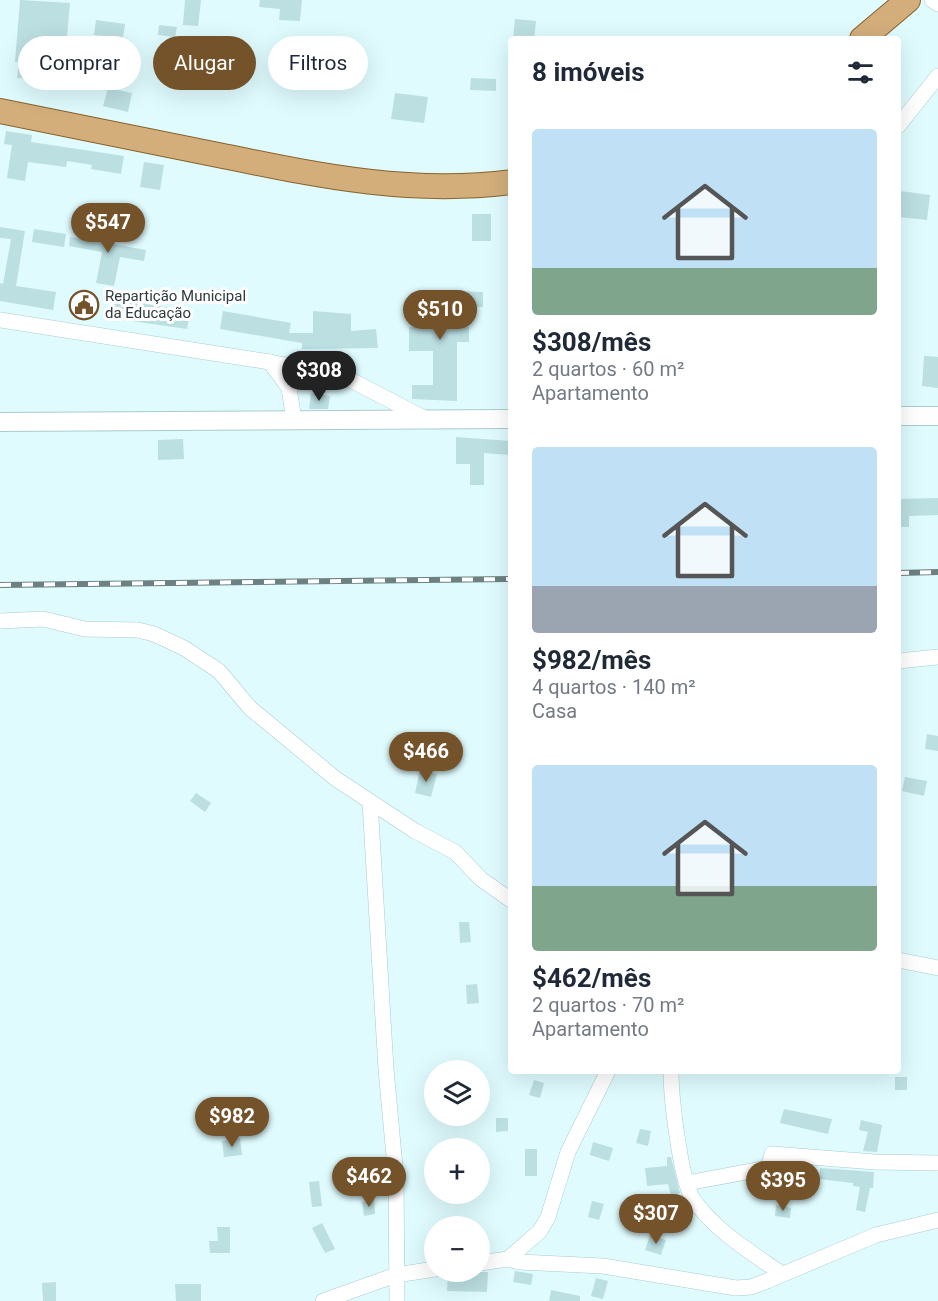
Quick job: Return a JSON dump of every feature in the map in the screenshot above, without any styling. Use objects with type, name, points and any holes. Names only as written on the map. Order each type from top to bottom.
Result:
[{"type":"main road","points":[[866,36],[908,0]]},
{"type":"main road","points":[[0,111],[375,184],[431,188],[508,182]]},
{"type":"street","points":[[932,0],[938,4]]},
{"type":"street","points":[[901,122],[938,76]]},
{"type":"street","points":[[0,320],[270,362],[345,377],[427,419]]},
{"type":"street","points":[[270,362],[289,388],[294,420]]},
{"type":"street","points":[[901,416],[936,414]]},
{"type":"street","points":[[0,422],[508,419]]},
{"type":"street","points":[[0,621],[43,619],[85,629],[138,630],[154,634],[184,648],[219,671],[249,708],[336,779],[414,831],[455,852],[481,879],[508,898]]},
{"type":"street","points":[[901,661],[938,657]]},
{"type":"street","points":[[370,802],[386,1070],[396,1178],[398,1301]]},
{"type":"street","points":[[901,961],[938,968]]},
{"type":"street","points":[[508,1259],[540,1231],[548,1217],[567,1152],[606,1074]]},
{"type":"street","points":[[671,1074],[674,1117],[690,1194],[700,1208],[746,1250],[782,1274]]},
{"type":"street","points":[[687,1183],[768,1168],[772,1154],[875,1162],[938,1163]]},
{"type":"street","points":[[490,1262],[508,1259],[603,1266],[736,1288],[752,1287],[876,1235],[938,1220]]},
{"type":"street","points":[[323,1301],[396,1275],[424,1271]]},
{"type":"building","points":[[20,0],[70,3],[67,36],[18,36],[18,62],[15,62]]},
{"type":"building","points":[[185,0],[201,0],[198,26],[183,25]]},
{"type":"building","points":[[260,0],[302,0],[300,21],[279,20],[280,9],[259,7]]},
{"type":"building","points":[[515,19],[536,21],[534,36],[513,36]]},
{"type":"building","points":[[96,20],[125,24],[123,36],[94,35]]},
{"type":"building","points":[[159,25],[177,27],[175,36],[158,35]]},
{"type":"building","points":[[471,78],[496,79],[496,91],[470,90]]},
{"type":"building","points":[[107,90],[132,93],[128,112],[103,106]]},
{"type":"building","points":[[395,93],[428,97],[424,123],[391,119]]},
{"type":"building","points":[[6,131],[32,135],[31,142],[124,156],[121,174],[91,169],[92,165],[67,161],[66,167],[28,162],[25,181],[7,178],[12,145],[4,144]]},
{"type":"building","points":[[144,162],[164,165],[160,190],[140,187]]},
{"type":"building","points":[[901,191],[930,195],[927,220],[901,217]]},
{"type":"building","points":[[472,214],[491,214],[491,241],[472,241]]},
{"type":"building","points":[[98,226],[115,229],[113,244],[146,250],[144,261],[120,257],[114,286],[96,283],[102,252],[69,246],[70,237],[96,241]]},
{"type":"building","points":[[0,227],[25,231],[16,286],[56,292],[53,310],[0,301],[0,283],[3,284],[11,239],[0,238]]},
{"type":"building","points":[[34,229],[66,234],[64,247],[32,242]]},
{"type":"building","points":[[417,292],[483,292],[483,307],[442,306],[443,327],[469,327],[469,342],[457,342],[457,401],[412,399],[412,385],[433,385],[433,351],[409,351],[409,327],[418,327]]},
{"type":"building","points":[[114,299],[190,311],[187,329],[111,318]]},
{"type":"building","points":[[223,311],[291,323],[289,333],[313,333],[313,311],[351,314],[351,331],[376,329],[378,348],[302,349],[302,343],[220,329]]},
{"type":"building","points":[[924,356],[938,357],[938,388],[922,386]]},
{"type":"building","points":[[311,393],[330,396],[328,409],[309,409]]},
{"type":"building","points":[[456,437],[508,441],[508,455],[484,453],[484,485],[470,485],[470,464],[456,464]]},
{"type":"building","points":[[183,439],[184,459],[158,460],[158,440]]},
{"type":"building","points":[[938,498],[938,515],[909,516],[909,527],[901,527],[901,499]]},
{"type":"building","points":[[927,734],[938,736],[938,751],[925,749]]},
{"type":"building","points":[[420,770],[437,774],[431,797],[415,793]]},
{"type":"building","points":[[905,777],[927,781],[924,796],[902,791]]},
{"type":"building","points":[[196,793],[211,803],[205,812],[190,801]]},
{"type":"building","points":[[459,922],[469,922],[471,942],[460,943]]},
{"type":"building","points":[[477,984],[479,1003],[467,1004],[466,985]]},
{"type":"building","points":[[895,1077],[907,1077],[907,1090],[895,1090]]},
{"type":"building","points":[[534,1080],[544,1083],[540,1098],[529,1095]]},
{"type":"building","points":[[784,1109],[832,1119],[828,1134],[780,1123]]},
{"type":"building","points":[[496,1118],[508,1118],[508,1131],[496,1132]]},
{"type":"building","points":[[861,1120],[882,1125],[877,1152],[863,1151],[868,1132],[859,1130]]},
{"type":"building","points":[[640,1129],[651,1131],[648,1146],[636,1143]]},
{"type":"building","points":[[240,1138],[242,1155],[224,1157],[222,1141]]},
{"type":"building","points":[[593,1142],[613,1148],[609,1161],[590,1155]]},
{"type":"building","points":[[525,1149],[537,1149],[537,1176],[525,1176]]},
{"type":"building","points":[[667,1157],[671,1157],[680,1193],[671,1195],[668,1184],[647,1186],[645,1168],[667,1166]]},
{"type":"building","points":[[820,1168],[874,1172],[873,1188],[870,1188],[865,1212],[856,1210],[860,1187],[853,1186],[853,1183],[819,1179]]},
{"type":"building","points":[[319,1181],[322,1206],[312,1207],[309,1182]]},
{"type":"building","points":[[374,1200],[375,1214],[364,1216],[362,1202]]},
{"type":"building","points":[[592,1201],[604,1204],[599,1220],[588,1217]]},
{"type":"building","points":[[776,1205],[791,1208],[790,1218],[775,1216]]},
{"type":"building","points":[[322,1223],[335,1249],[325,1253],[312,1228]]},
{"type":"building","points":[[217,1227],[230,1227],[230,1253],[210,1253],[209,1241],[218,1241]]},
{"type":"building","points":[[650,1235],[666,1240],[661,1255],[645,1250]]},
{"type":"building","points":[[515,1271],[533,1274],[531,1285],[513,1282]]},
{"type":"building","points":[[596,1278],[608,1281],[603,1299],[591,1296]]},
{"type":"building","points":[[56,1282],[56,1301],[43,1301],[42,1283]]},
{"type":"building","points":[[447,1282],[488,1282],[487,1292],[447,1291]]},
{"type":"building","points":[[175,1284],[201,1284],[201,1301],[176,1301]]},
{"type":"building","points":[[551,1290],[580,1296],[580,1301],[549,1301]]},
{"type":"railway","points":[[901,573],[938,572]]},
{"type":"railway","points":[[0,585],[508,579]]},
{"type":"place","name":"Repartição Municipal da Educação","points":[[84,305]]}]
